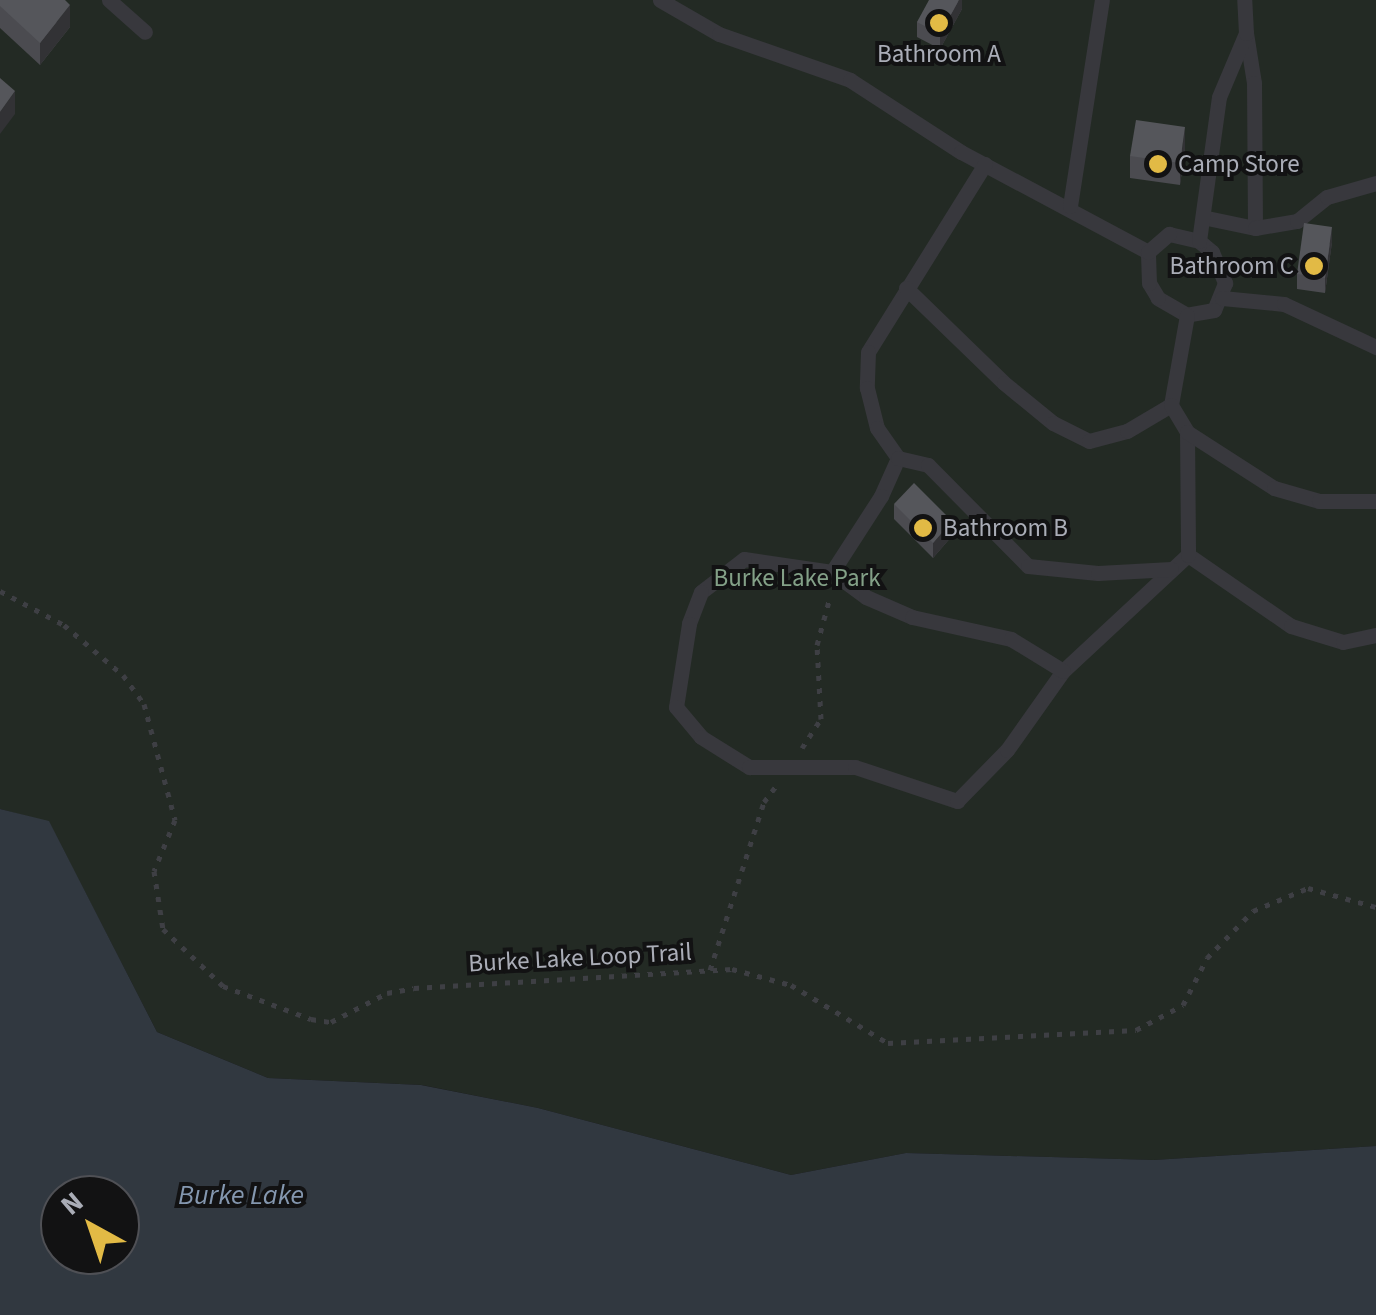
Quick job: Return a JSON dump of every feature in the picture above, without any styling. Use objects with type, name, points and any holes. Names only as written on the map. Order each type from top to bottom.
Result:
[{"type":"lane","points":[[109,0],[145,32]]},
{"type":"lane","points":[[660,0],[719,34],[850,80],[985,164],[1070,206],[1148,252]]},
{"type":"lane","points":[[1070,206],[1102,0]]},
{"type":"lane","points":[[1244,0],[1254,83],[1255,228]]},
{"type":"lane","points":[[1199,241],[1207,218],[1219,97],[1246,33]]},
{"type":"lane","points":[[985,164],[868,352],[867,388],[877,428],[898,458],[928,465],[1009,554],[1028,566],[1098,572],[1171,568]]},
{"type":"lane","points":[[1207,218],[1255,228],[1298,221],[1327,196],[1376,184]]},
{"type":"lane","points":[[1148,252],[1169,234],[1199,241],[1221,267],[1222,298]]},
{"type":"lane","points":[[1148,252],[1149,283],[1158,298],[1186,316],[1202,316],[1222,298],[1284,304],[1376,347]]},
{"type":"lane","points":[[906,288],[1004,384],[1053,423],[1090,441],[1128,431],[1171,405]]},
{"type":"lane","points":[[1186,316],[1171,405],[1187,432],[1274,488],[1319,501],[1376,501]]},
{"type":"lane","points":[[1187,432],[1188,554]]},
{"type":"lane","points":[[832,572],[881,496],[898,458]]},
{"type":"lane","points":[[1063,670],[1010,639],[912,617],[866,597],[832,572],[744,559],[701,592],[689,624],[676,707],[701,738],[750,767],[855,767],[957,801],[1007,750],[1063,670],[1188,554]]},
{"type":"lane","points":[[1188,554],[1291,626],[1343,642],[1376,635]]},
{"type":"path","name":"Burke Lake Loop Trail","points":[[0,591],[64,625],[123,675],[144,704],[175,820],[154,871],[154,895],[164,929],[178,949],[222,986],[311,1019],[331,1022],[387,993],[414,988],[732,969],[792,985],[888,1043],[1136,1030],[1183,1005],[1207,958],[1252,911],[1308,888],[1376,907]]},
{"type":"green space","name":"Burke Lake Park","points":[[0,0],[1376,0],[1376,1146],[1154,1160],[906,1153],[791,1175],[538,1108],[422,1085],[268,1078],[157,1032],[49,822],[0,809]]},
{"type":"water","name":"Burke Lake","points":[[0,809],[49,821],[157,1032],[268,1078],[421,1085],[538,1108],[791,1175],[906,1153],[1154,1160],[1376,1146],[1376,1315],[0,1315]]},
{"type":"building","points":[[0,0],[65,0],[70,5],[40,43],[0,6]]},
{"type":"building","points":[[929,0],[959,0],[940,34],[917,22]]},
{"type":"building","points":[[0,78],[15,91],[0,112]]},
{"type":"building","points":[[1136,120],[1185,127],[1180,163],[1130,156]]},
{"type":"building","name":"Bathroom C","points":[[1304,223],[1332,227],[1325,278],[1297,274]]},
{"type":"building","points":[[914,483],[952,521],[933,543],[894,504]]},
{"type":"place","name":"Bathroom A","points":[[939,23]]},
{"type":"place","name":"Camp Store","points":[[1158,164]]},
{"type":"place","name":"Bathroom C","points":[[1314,266]]},
{"type":"place","name":"Bathroom B","points":[[923,528]]}]
